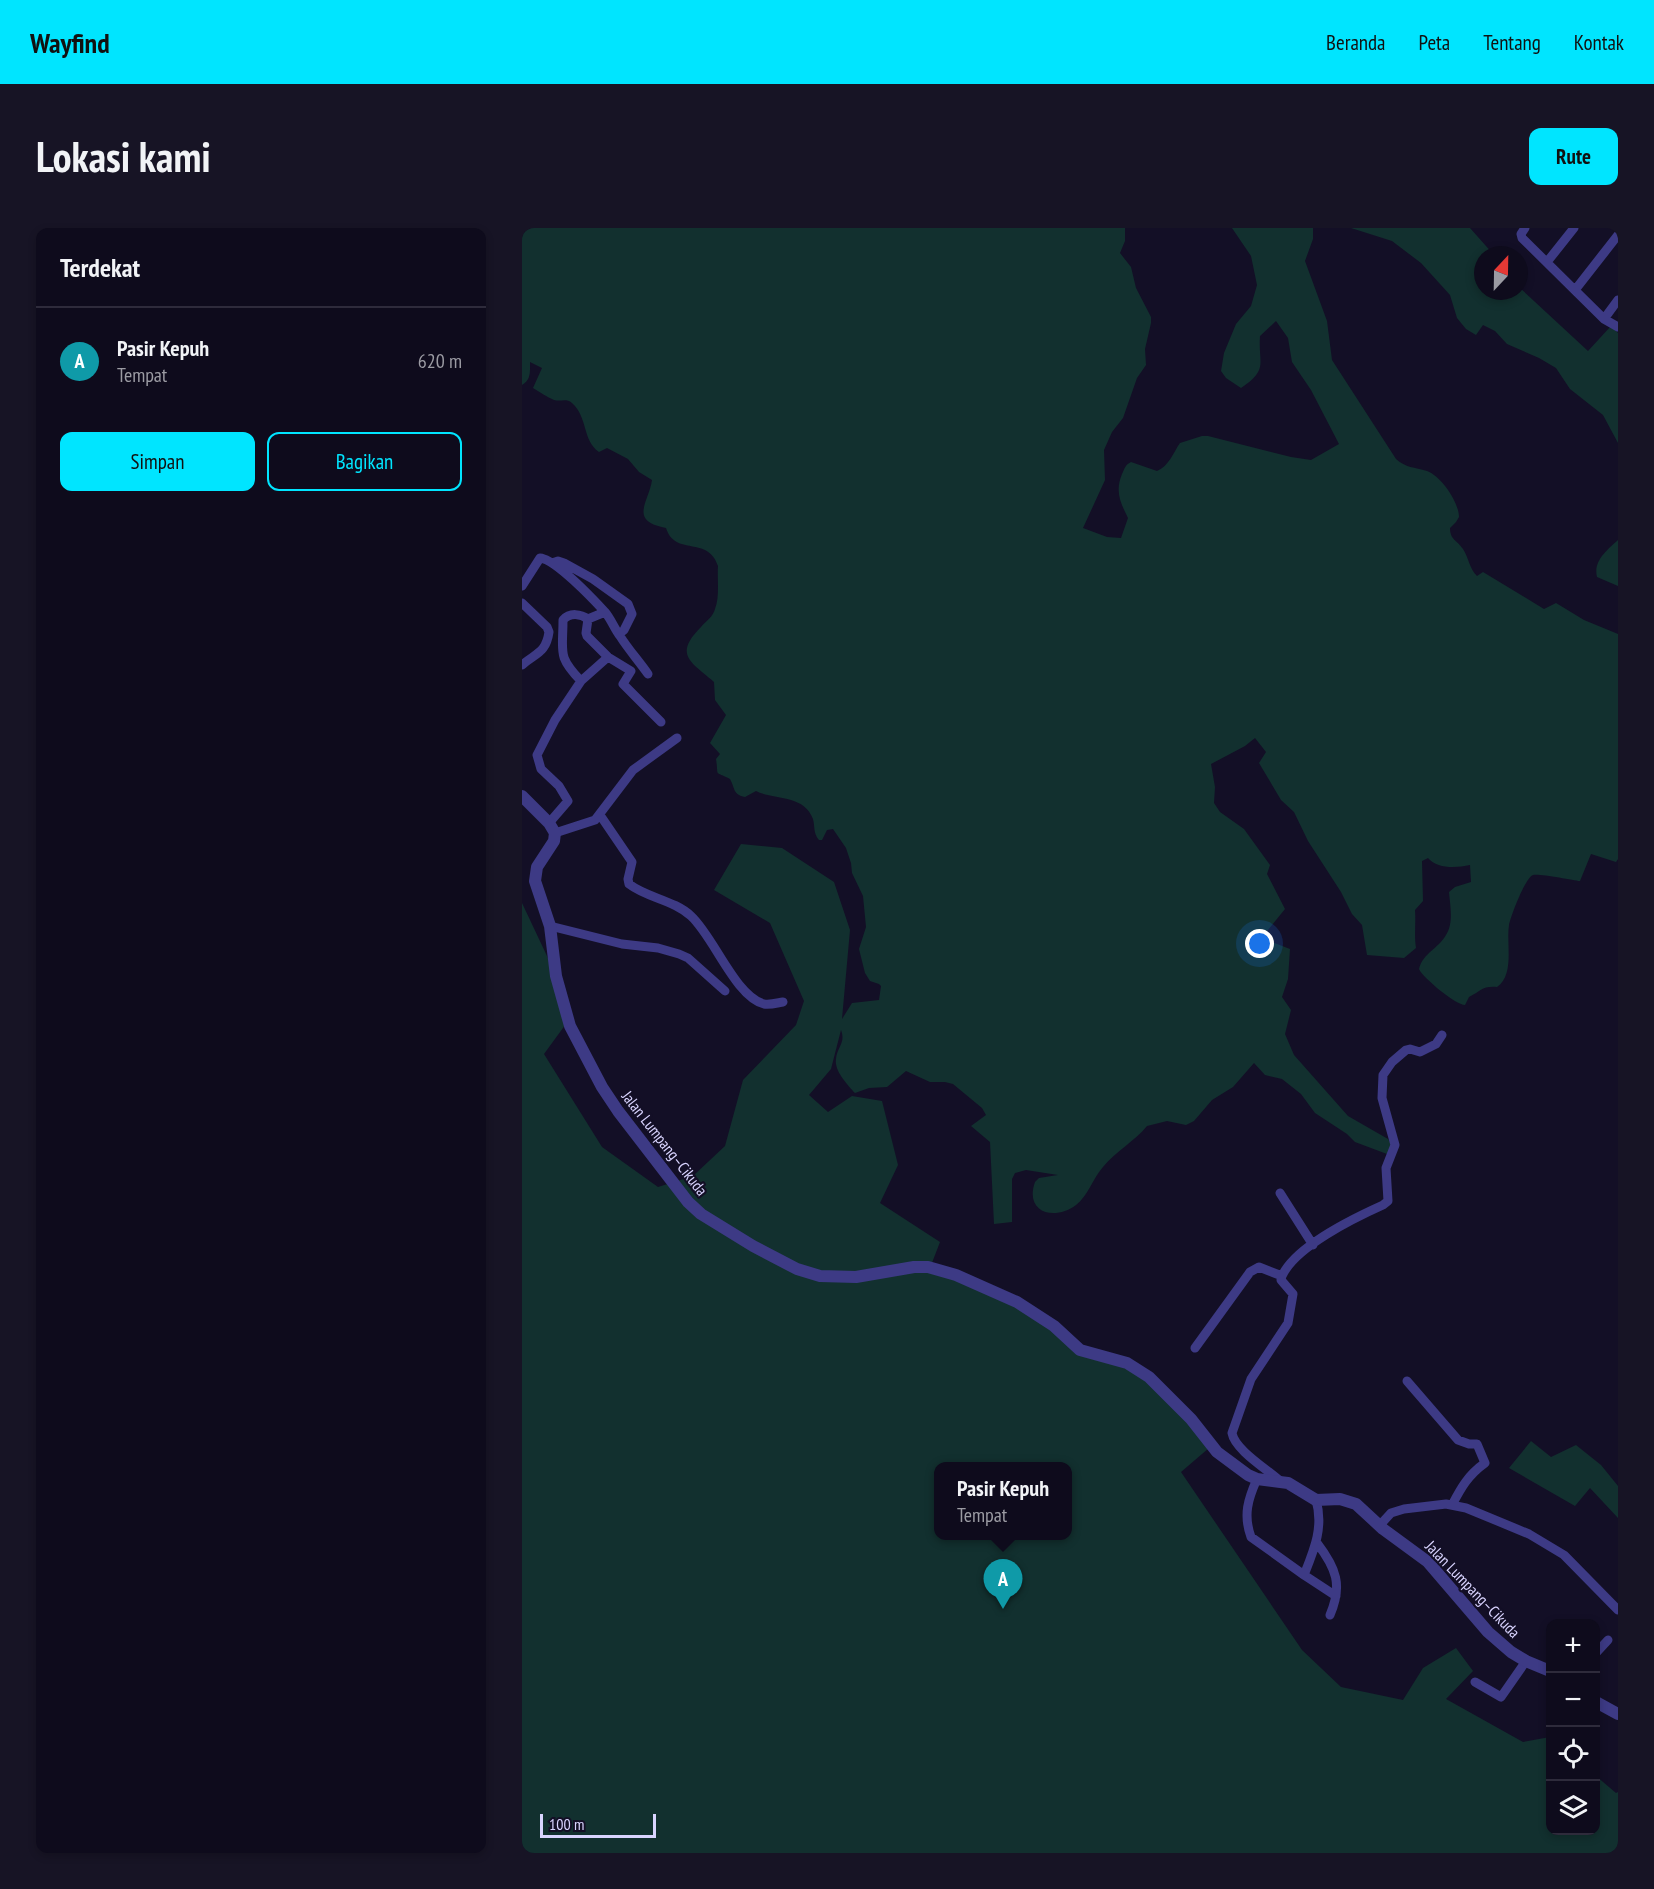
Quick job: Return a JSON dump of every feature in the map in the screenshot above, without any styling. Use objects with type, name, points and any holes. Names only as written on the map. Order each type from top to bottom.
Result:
[{"type":"street","points":[[1524,228],[1522,238],[1604,319],[1618,327]]},
{"type":"street","points":[[1547,262],[1574,228]]},
{"type":"street","points":[[1575,290],[1618,235]]},
{"type":"street","points":[[1604,319],[1618,300]]},
{"type":"street","points":[[522,586],[540,558],[552,562],[604,612],[648,674]]},
{"type":"street","points":[[552,562],[558,561],[574,568],[628,604],[632,614],[624,630],[618,634]]},
{"type":"street","points":[[522,603],[547,627],[549,632],[540,654],[522,665]]},
{"type":"street","points":[[581,681],[566,665],[562,657],[563,620],[575,614],[588,619],[604,612]]},
{"type":"street","points":[[588,619],[587,636],[608,657],[631,671],[623,684],[661,722]]},
{"type":"street","points":[[552,828],[567,801],[559,786],[541,769],[537,755],[555,720],[581,681],[608,657]]},
{"type":"street","points":[[552,828],[595,820],[633,770],[677,738]]},
{"type":"street","points":[[522,796],[552,828]]},
{"type":"street","points":[[600,815],[632,862],[629,884],[689,914],[714,944],[735,979],[755,999],[767,1005],[783,1002]]},
{"type":"street","name":"Jalan Lumpang–Cikuda","points":[[552,828],[554,841],[537,867],[535,881],[550,926],[556,976],[570,1026],[618,1111],[688,1202],[701,1214],[753,1246],[797,1269],[820,1276],[856,1277],[914,1267],[928,1267],[956,1275],[1017,1302],[1054,1326],[1080,1350],[1126,1363],[1149,1377],[1191,1419],[1217,1452],[1248,1475],[1257,1479],[1288,1483],[1316,1500],[1340,1499],[1356,1504],[1380,1526],[1428,1562],[1488,1632],[1511,1652],[1546,1669]]},
{"type":"street","points":[[550,926],[622,944],[658,948],[679,954],[688,958],[725,991]]},
{"type":"street","points":[[1280,1481],[1233,1441],[1232,1433],[1251,1379],[1288,1323],[1293,1294],[1283,1283],[1282,1276],[1295,1258],[1313,1245],[1339,1227],[1388,1201],[1386,1168],[1395,1145],[1382,1098],[1383,1075],[1392,1062],[1406,1050],[1420,1052],[1436,1044],[1442,1035]]},
{"type":"street","points":[[1280,1193],[1313,1245]]},
{"type":"street","points":[[1195,1348],[1250,1272],[1259,1267],[1282,1276]]},
{"type":"street","points":[[1407,1381],[1458,1440],[1477,1444],[1484,1459],[1485,1463],[1465,1481],[1452,1505]]},
{"type":"street","points":[[1257,1479],[1247,1504],[1246,1518],[1251,1537],[1336,1596]]},
{"type":"street","points":[[1304,1575],[1317,1543],[1319,1519],[1316,1500]]},
{"type":"street","points":[[1380,1526],[1391,1513],[1404,1509],[1446,1504],[1466,1508],[1530,1534],[1564,1555],[1618,1610]]},
{"type":"street","points":[[1317,1543],[1331,1562],[1335,1574],[1336,1596],[1330,1615]]},
{"type":"street","points":[[1600,1649],[1608,1640]]},
{"type":"street","points":[[1475,1682],[1500,1697],[1526,1661]]},
{"type":"street","points":[[1600,1704],[1618,1714]]},
{"type":"green space","points":[[522,228],[1125,228],[1125,241],[1120,253],[1131,267],[1136,288],[1151,317],[1145,349],[1146,365],[1137,378],[1123,418],[1112,432],[1104,450],[1105,480],[1083,528],[1107,537],[1121,538],[1128,518],[1121,502],[1119,486],[1127,464],[1131,462],[1157,471],[1168,463],[1180,443],[1202,436],[1311,460],[1339,444],[1311,390],[1292,362],[1288,338],[1276,321],[1260,336],[1260,365],[1256,376],[1241,388],[1226,378],[1221,371],[1224,353],[1236,324],[1251,306],[1257,285],[1251,256],[1232,228],[1313,228],[1313,239],[1305,261],[1327,321],[1332,360],[1396,459],[1407,466],[1427,471],[1438,478],[1448,490],[1456,504],[1459,517],[1450,528],[1451,535],[1463,549],[1474,573],[1477,576],[1483,572],[1544,609],[1556,603],[1584,620],[1618,634],[1618,859],[1616,862],[1591,854],[1580,881],[1533,875],[1526,883],[1512,914],[1508,933],[1508,967],[1503,981],[1497,987],[1485,988],[1469,997],[1465,1005],[1440,990],[1419,969],[1424,959],[1443,940],[1448,930],[1451,914],[1449,892],[1455,887],[1471,882],[1470,865],[1447,867],[1436,864],[1428,858],[1422,861],[1423,901],[1415,910],[1416,948],[1404,958],[1367,955],[1362,925],[1352,914],[1341,892],[1308,841],[1294,812],[1281,800],[1259,763],[1266,752],[1255,738],[1245,746],[1211,764],[1215,787],[1214,803],[1220,812],[1244,829],[1270,865],[1267,874],[1285,909],[1264,935],[1264,939],[1290,949],[1288,979],[1282,997],[1291,1010],[1285,1034],[1294,1055],[1348,1116],[1388,1139],[1392,1145],[1387,1154],[1355,1142],[1315,1113],[1301,1094],[1282,1079],[1265,1075],[1254,1063],[1233,1087],[1212,1100],[1194,1121],[1186,1125],[1167,1121],[1147,1126],[1108,1161],[1099,1171],[1084,1197],[1068,1210],[1051,1213],[1038,1207],[1034,1201],[1035,1182],[1039,1178],[1058,1175],[1026,1170],[1015,1173],[1012,1179],[1012,1222],[994,1224],[990,1142],[971,1126],[986,1115],[982,1108],[953,1084],[930,1082],[906,1071],[887,1087],[869,1088],[855,1093],[842,1077],[836,1064],[842,1042],[841,1030],[831,1069],[809,1095],[828,1112],[852,1096],[882,1101],[898,1165],[880,1203],[940,1242],[930,1268],[976,1284],[1058,1331],[1080,1352],[1124,1366],[1138,1374],[1187,1418],[1209,1448],[1181,1472],[1302,1650],[1341,1687],[1403,1700],[1423,1668],[1456,1648],[1473,1671],[1446,1699],[1523,1742],[1546,1738],[1546,1835],[1600,1835],[1600,1779],[1616,1793],[1618,1792],[1618,1853],[522,1853],[522,903],[547,956],[571,1017],[544,1054],[602,1147],[658,1187],[693,1176],[725,1146],[743,1080],[796,1025],[804,1001],[770,923],[714,890],[741,844],[782,848],[834,882],[850,930],[842,1019],[852,1003],[879,1000],[881,986],[870,981],[865,973],[859,949],[866,927],[863,896],[852,873],[846,848],[833,829],[827,830],[822,840],[819,840],[813,819],[803,805],[756,791],[745,797],[738,795],[730,779],[718,773],[716,759],[720,754],[710,743],[726,715],[715,700],[714,682],[692,663],[687,651],[693,637],[711,617],[717,604],[718,566],[713,557],[700,548],[677,542],[670,537],[666,528],[647,521],[644,510],[652,480],[639,472],[628,459],[607,448],[599,452],[590,441],[581,415],[572,403],[554,400],[533,388],[542,368],[530,362],[528,378],[522,385]]},
{"type":"green space","points":[[1351,228],[1470,228],[1486,246],[1474,246],[1474,300],[1528,300],[1528,295],[1588,351],[1611,326],[1618,333],[1618,443],[1603,415],[1570,389],[1556,368],[1507,344],[1495,331],[1483,325],[1476,335],[1466,329],[1457,318],[1450,295],[1421,263],[1392,241]]},
{"type":"green space","points":[[1618,540],[1618,586],[1597,577],[1596,571],[1602,556]]},
{"type":"green space","points":[[1531,1441],[1551,1457],[1576,1445],[1601,1465],[1618,1486],[1618,1518],[1590,1488],[1575,1506],[1509,1468]]},
{"type":"place","name":"Pasir Kepuh","points":[[1003,1609]]}]
